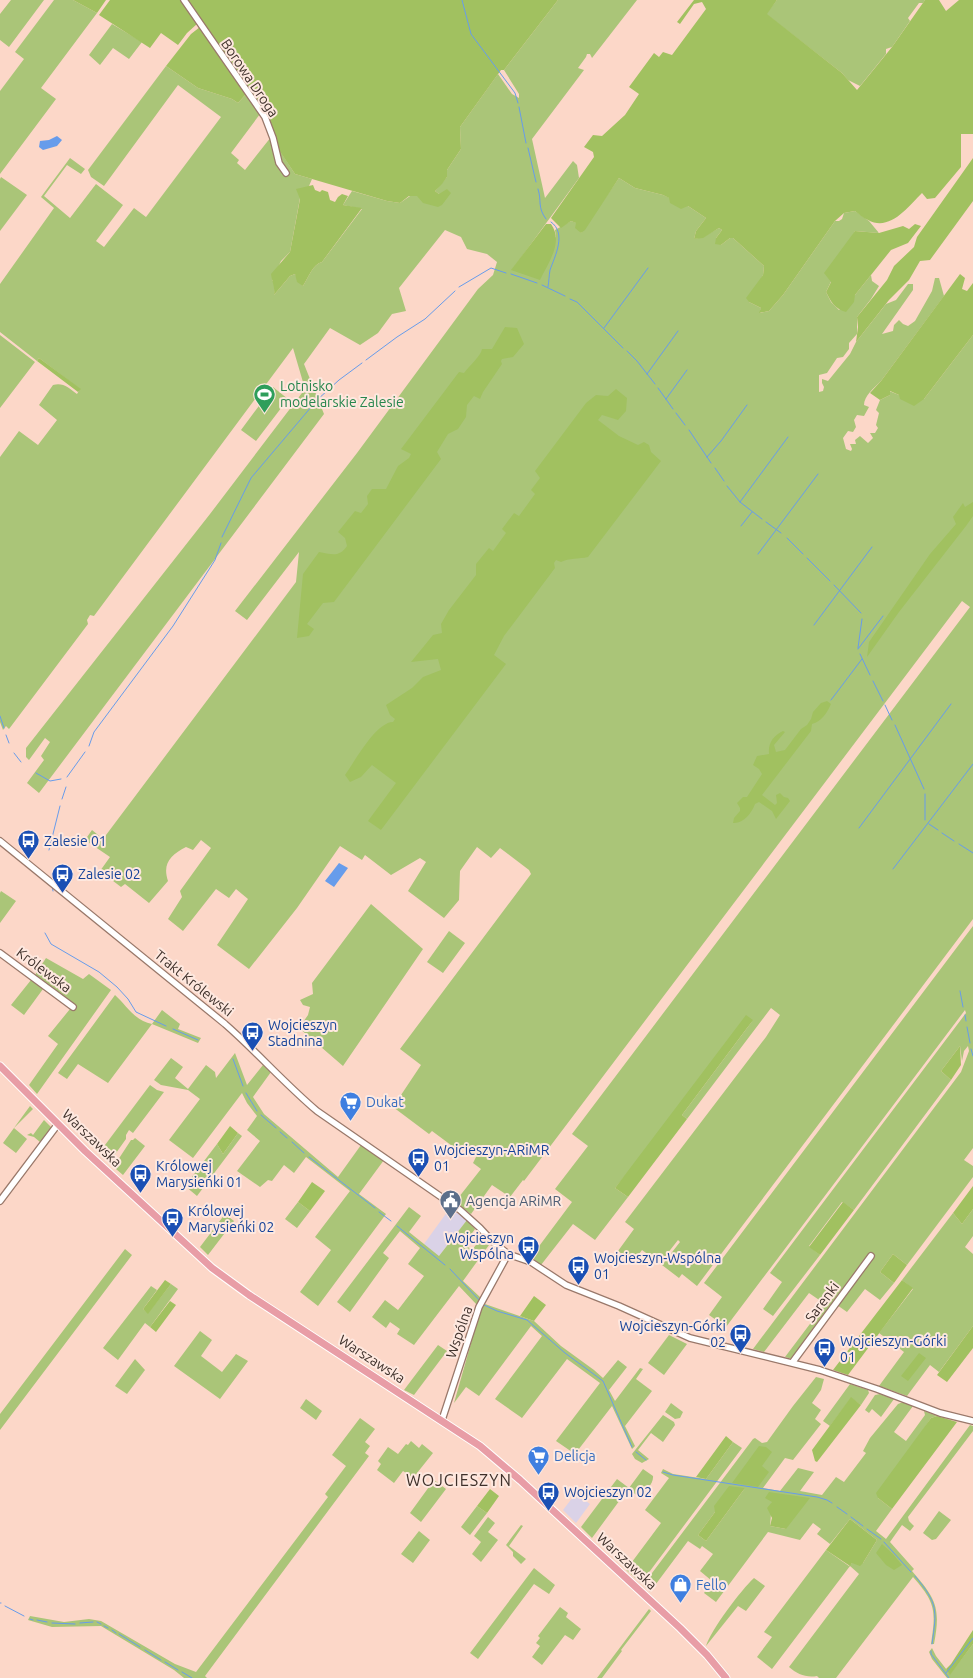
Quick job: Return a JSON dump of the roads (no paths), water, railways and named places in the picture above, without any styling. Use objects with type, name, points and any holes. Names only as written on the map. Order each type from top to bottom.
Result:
[{"type":"main road","name":"Warszawska","points":[[0,1066],[58,1124],[175,1234],[230,1282],[480,1446],[515,1476],[680,1628],[726,1678]]},
{"type":"street","name":"Borowa Droga","points":[[184,0],[265,117],[273,138],[279,163],[286,173]]},
{"type":"street","name":"Trakt Królewski","points":[[0,841],[225,1024],[317,1111],[460,1210],[493,1242],[508,1254],[531,1262],[566,1285],[619,1306],[690,1338],[792,1362],[877,1389],[940,1413],[973,1421]]},
{"type":"street","name":"Królewska","points":[[0,953],[73,1007]]},
{"type":"street","points":[[0,1200],[58,1124]]},
{"type":"street","name":"Wspólna","points":[[442,1420],[479,1307],[508,1254]]},
{"type":"street","name":"Sarenki","points":[[792,1362],[871,1256]]},
{"type":"water","points":[[57,136],[62,140],[57,146],[43,150],[39,147],[40,141],[49,140]]},
{"type":"water","points":[[339,863],[348,868],[334,887],[325,881]]},
{"type":"waterway","points":[[462,0],[471,34],[515,93],[518,103]]},
{"type":"waterway","points":[[519,107],[526,143]]},
{"type":"waterway","points":[[528,148],[536,182]]},
{"type":"waterway","points":[[538,189],[543,215],[546,219]]},
{"type":"waterway","points":[[548,287],[550,270],[557,252],[559,238],[556,227],[551,222]]},
{"type":"waterway","points":[[459,287],[491,268],[506,273]]},
{"type":"waterway","points":[[604,328],[648,268]]},
{"type":"waterway","points":[[511,274],[537,283]]},
{"type":"waterway","points":[[542,285],[565,296]]},
{"type":"waterway","points":[[366,360],[425,319],[455,291]]},
{"type":"waterway","points":[[570,299],[577,302],[623,348]]},
{"type":"waterway","points":[[647,374],[678,331]]},
{"type":"waterway","points":[[627,351],[655,384]]},
{"type":"waterway","points":[[317,400],[339,380],[362,363]]},
{"type":"waterway","points":[[666,399],[687,370]]},
{"type":"waterway","points":[[658,388],[673,409]]},
{"type":"waterway","points":[[707,457],[721,441],[747,405]]},
{"type":"waterway","points":[[222,537],[251,478],[312,406]]},
{"type":"waterway","points":[[676,413],[685,425]]},
{"type":"waterway","points":[[689,430],[711,463]]},
{"type":"waterway","points":[[740,502],[788,437]]},
{"type":"waterway","points":[[715,468],[724,481]]},
{"type":"waterway","points":[[758,554],[818,474]]},
{"type":"waterway","points":[[727,486],[740,502],[762,519]]},
{"type":"waterway","points":[[741,526],[752,512]]},
{"type":"waterway","points":[[766,522],[781,533]]},
{"type":"waterway","points":[[787,538],[803,554]]},
{"type":"waterway","points":[[89,746],[94,732],[173,626],[215,560],[221,543]]},
{"type":"waterway","points":[[814,625],[872,547]]},
{"type":"waterway","points":[[807,558],[830,581]]},
{"type":"waterway","points":[[834,585],[861,613]]},
{"type":"waterway","points":[[858,649],[883,616]]},
{"type":"waterway","points":[[858,648],[862,619]]},
{"type":"waterway","points":[[860,654],[870,675]]},
{"type":"waterway","points":[[831,700],[862,659]]},
{"type":"waterway","points":[[873,681],[883,701]]},
{"type":"waterway","points":[[859,828],[951,704]]},
{"type":"waterway","points":[[885,705],[892,720]]},
{"type":"waterway","points":[[0,716],[4,728]]},
{"type":"waterway","points":[[895,725],[924,789]]},
{"type":"waterway","points":[[6,735],[9,743]]},
{"type":"waterway","points":[[67,777],[85,752]]},
{"type":"waterway","points":[[14,753],[21,762]]},
{"type":"waterway","points":[[893,869],[973,764]]},
{"type":"waterway","points":[[36,773],[50,781],[61,779]]},
{"type":"waterway","points":[[62,799],[66,787]]},
{"type":"waterway","points":[[925,794],[925,820]]},
{"type":"waterway","points":[[49,850],[60,806]]},
{"type":"waterway","points":[[929,824],[938,830]]},
{"type":"waterway","points":[[942,833],[954,841]]},
{"type":"waterway","points":[[959,844],[973,853]]},
{"type":"waterway","points":[[52,886],[53,891]]},
{"type":"waterway","points":[[45,933],[51,944],[99,972],[117,987],[128,999],[136,1012],[166,1026]]},
{"type":"waterway","points":[[960,991],[963,1007]]},
{"type":"waterway","points":[[965,1015],[966,1021]]},
{"type":"waterway","points":[[967,1027],[970,1043]]},
{"type":"waterway","points":[[173,1029],[198,1040]]},
{"type":"waterway","points":[[971,1049],[973,1056]]},
{"type":"waterway","points":[[233,1059],[243,1086]]},
{"type":"waterway","points":[[246,1093],[257,1111]]},
{"type":"waterway","points":[[261,1115],[276,1128]]},
{"type":"waterway","points":[[280,1132],[287,1138]]},
{"type":"waterway","points":[[292,1142],[304,1153]]},
{"type":"waterway","points":[[309,1157],[375,1208]]},
{"type":"waterway","points":[[379,1212],[391,1221]]},
{"type":"waterway","points":[[397,1226],[445,1265]]},
{"type":"waterway","points":[[450,1269],[480,1301]]},
{"type":"waterway","points":[[484,1305],[497,1311],[527,1320],[565,1353],[603,1381],[632,1447]]},
{"type":"waterway","points":[[636,1452],[646,1460]]},
{"type":"waterway","points":[[663,1472],[673,1475],[817,1497],[832,1503]]},
{"type":"waterway","points":[[837,1507],[847,1514]]},
{"type":"waterway","points":[[851,1517],[863,1526]]},
{"type":"waterway","points":[[867,1529],[881,1539]]},
{"type":"waterway","points":[[884,1542],[911,1572]]},
{"type":"waterway","points":[[915,1576],[928,1594],[934,1607],[935,1623],[932,1644]]},
{"type":"waterway","points":[[5,1606],[24,1616]]},
{"type":"waterway","points":[[37,1620],[47,1622]]},
{"type":"waterway","points":[[80,1623],[93,1622]]},
{"type":"waterway","points":[[97,1622],[101,1624]]},
{"type":"waterway","points":[[52,1623],[75,1624]]},
{"type":"waterway","points":[[104,1626],[108,1628]]},
{"type":"waterway","points":[[112,1630],[116,1633]]},
{"type":"waterway","points":[[119,1634],[140,1647]]},
{"type":"waterway","points":[[946,1673],[973,1638]]},
{"type":"waterway","points":[[145,1650],[161,1660]]},
{"type":"waterway","points":[[931,1651],[931,1654],[949,1678]]},
{"type":"waterway","points":[[165,1662],[178,1670]]},
{"type":"waterway","points":[[182,1672],[192,1678]]},
{"type":"place","name":"Lotnisko modelarskie Zalesie","points":[[264,414]]},
{"type":"place","name":"Zalesie 01","points":[[29,860]]},
{"type":"place","name":"Zalesie 02","points":[[62,894]]},
{"type":"place","name":"Wojcieszyn Stadnina","points":[[253,1052]]},
{"type":"place","name":"Dukat","points":[[350,1122]]},
{"type":"place","name":"Wojcieszyn-ARiMR 01","points":[[419,1178]]},
{"type":"place","name":"Królowej Marysieńki 01","points":[[141,1194]]},
{"type":"place","name":"Agencja ARiMR","points":[[451,1220]]},
{"type":"place","name":"Królowej Marysieńki 02","points":[[172,1238]]},
{"type":"place","name":"Wojcieszyn Wspólna","points":[[529,1266]]},
{"type":"place","name":"Wojcieszyn-Wspólna 01","points":[[579,1286]]},
{"type":"place","name":"Wojcieszyn-Górki 02","points":[[741,1354]]},
{"type":"place","name":"Wojcieszyn-Górki 01","points":[[824,1368]]},
{"type":"place","name":"Delicja","points":[[538,1476]]},
{"type":"place","name":"Wojcieszyn 02","points":[[548,1512]]},
{"type":"place","name":"Fello","points":[[681,1604]]},
{"type":"district","name":"WOJCIESZYN","points":[[459,1480]]}]
